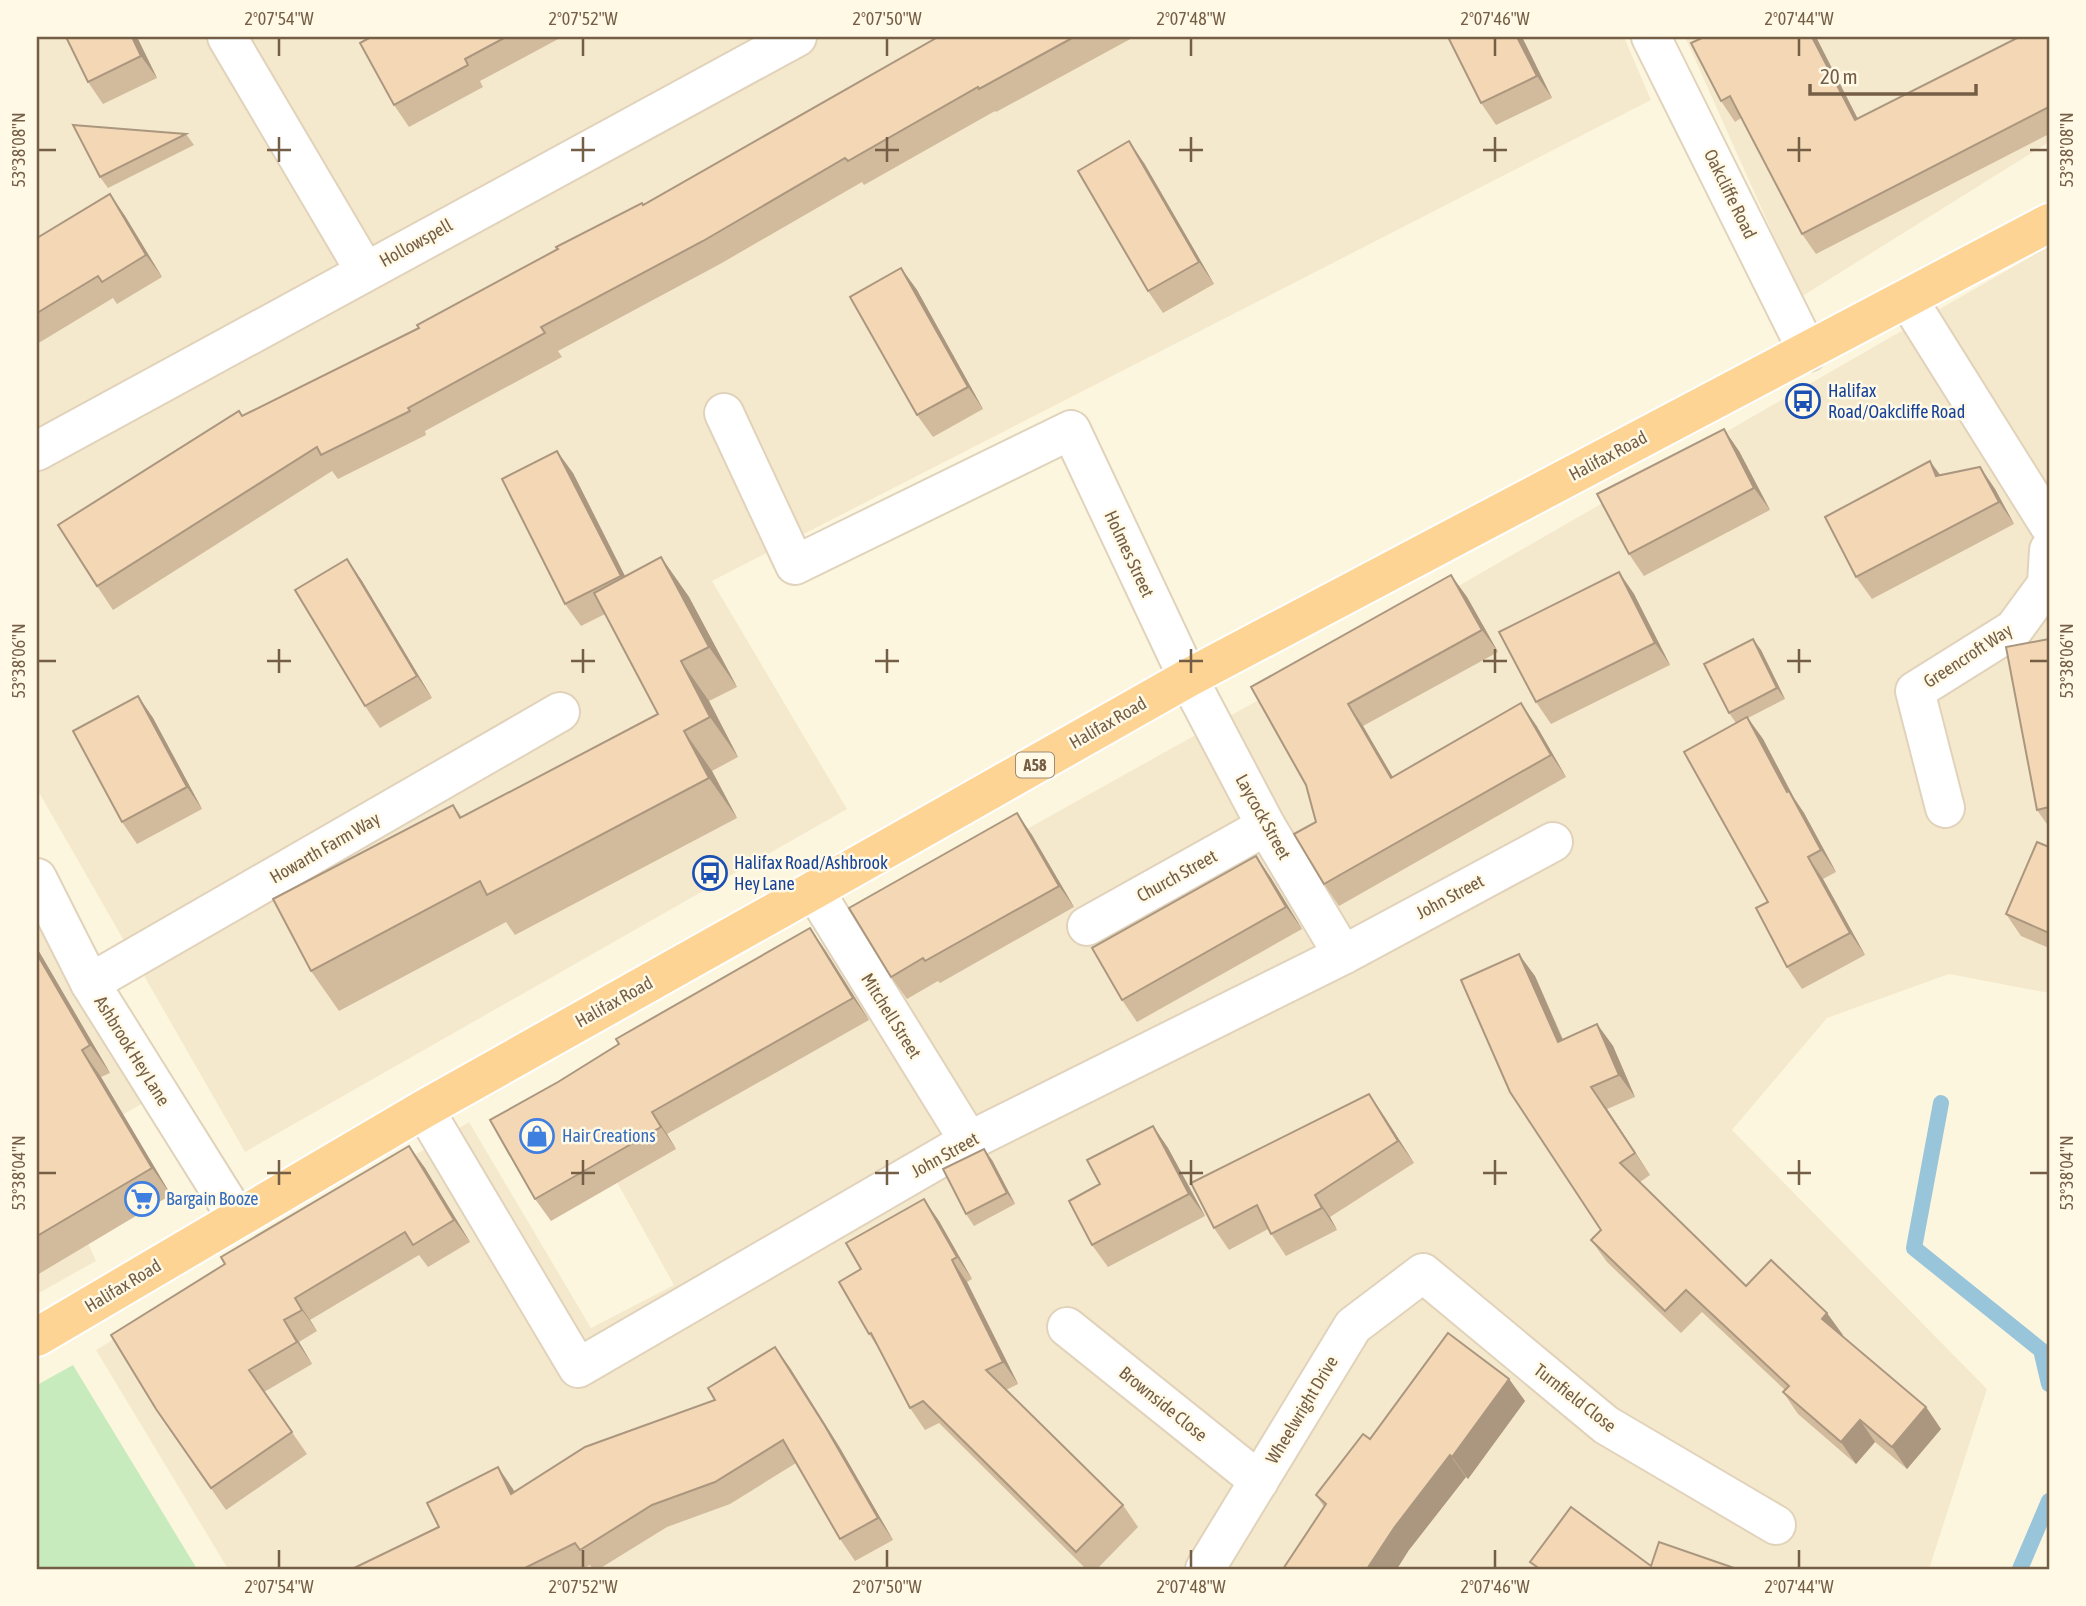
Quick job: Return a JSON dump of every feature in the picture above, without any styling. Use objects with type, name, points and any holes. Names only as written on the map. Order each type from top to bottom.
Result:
[{"type":"highway","name":"Halifax Road","points":[[37,1337],[424,1109],[1188,678],[2049,223]]},
{"type":"street","points":[[227,37],[365,271]]},
{"type":"street","name":"Hollowspell","points":[[37,451],[797,37]]},
{"type":"street","name":"Oakcliffe Road","points":[[1651,37],[1808,352]]},
{"type":"street","points":[[1907,298],[2049,525]]},
{"type":"street","name":"Holmes Street","points":[[724,413],[795,565],[1070,430],[1188,678]]},
{"type":"street","name":"Greencroft Way","points":[[1945,808],[1915,691],[2014,629],[2047,584],[2049,550]]},
{"type":"street","name":"Laycock Street","points":[[1188,678],[1266,826],[1342,955]]},
{"type":"street","name":"Howarth Farm Way","points":[[90,984],[560,712]]},
{"type":"street","name":"Church Street","points":[[1087,926],[1266,826]]},
{"type":"street","name":"John Street","points":[[424,1109],[578,1368],[969,1141],[1342,955],[1553,842]]},
{"type":"street","name":"Ashbrook Hey Lane","points":[[37,878],[90,984],[237,1218]]},
{"type":"street","name":"Mitchell Street","points":[[814,890],[969,1141]]},
{"type":"street","name":"Wheelwright Drive","points":[[1205,1569],[1353,1326],[1423,1273]]},
{"type":"street","name":"Turnfield Close","points":[[1423,1273],[1606,1425],[1776,1525]]},
{"type":"street","name":"Brownside Close","points":[[1067,1327],[1259,1481]]},
{"type":"shaded area","points":[[37,37],[1624,37],[1651,100],[712,581],[847,809],[245,1152],[37,789]]},
{"type":"shaded area","points":[[1685,37],[2049,37],[2049,142],[1801,297]]},
{"type":"shaded area","points":[[2049,246],[2049,993],[1949,974],[1827,1018],[1732,1130],[1987,1389],[1929,1569],[228,1569],[96,1350],[469,1122],[591,1328],[674,1285],[565,1086],[1316,668]]},
{"type":"shaded area","points":[[37,894],[152,1098],[49,1157],[96,1261],[37,1294]]},
{"type":"green space","points":[[73,1365],[197,1569],[37,1569],[37,1385]]},
{"type":"building","points":[[66,37],[132,37],[141,56],[88,82]]},
{"type":"building","points":[[371,37],[506,37],[465,59],[468,65],[394,105],[360,43]]},
{"type":"building","points":[[938,37],[1074,37],[979,89],[978,87],[848,161],[845,158],[703,241],[541,327],[545,333],[408,408],[410,411],[321,455],[317,447],[97,586],[58,525],[239,411],[242,416],[419,328],[417,325],[558,249],[556,247],[642,203],[643,205]]},
{"type":"building","points":[[1448,37],[1517,37],[1537,76],[1481,103]]},
{"type":"building","points":[[1704,37],[1812,37],[1855,120],[2019,37],[2049,37],[2049,107],[1802,234],[1730,96],[1721,101],[1691,43]]},
{"type":"building","points":[[73,125],[186,134],[100,177]]},
{"type":"building","points":[[1129,141],[1199,262],[1148,291],[1078,171]]},
{"type":"building","points":[[110,194],[146,255],[102,282],[98,276],[37,313],[37,238]]},
{"type":"building","points":[[901,268],[968,387],[917,415],[850,297]]},
{"type":"building","points":[[1724,429],[1754,488],[1629,554],[1597,494]]},
{"type":"building","points":[[557,451],[621,576],[565,604],[502,479]]},
{"type":"building","points":[[1930,461],[1936,476],[1980,467],[1999,502],[1856,577],[1825,517]]},
{"type":"building","points":[[661,557],[709,647],[681,661],[710,717],[684,731],[709,778],[487,895],[480,881],[311,971],[273,899],[453,805],[460,818],[658,714],[594,593]]},
{"type":"building","points":[[347,559],[417,676],[365,706],[295,590]]},
{"type":"building","points":[[1619,572],[1655,643],[1536,702],[1499,632]]},
{"type":"building","points":[[1451,575],[1482,630],[1348,704],[1391,778],[1521,703],[1551,755],[1324,884],[1294,834],[1316,822],[1306,785],[1251,687]]},
{"type":"building","points":[[1753,639],[1777,688],[1729,713],[1704,664]]},
{"type":"building","points":[[2049,639],[2049,807],[2037,810],[2006,647]]},
{"type":"building","points":[[138,696],[187,787],[122,822],[73,731]]},
{"type":"building","points":[[1747,717],[1821,850],[1808,857],[1850,933],[1787,967],[1756,908],[1768,902],[1684,752]]},
{"type":"building","points":[[1017,813],[1059,886],[925,961],[923,958],[891,977],[849,908]]},
{"type":"building","points":[[2037,842],[2049,847],[2049,933],[2006,914]]},
{"type":"building","points":[[1256,856],[1286,907],[1122,1000],[1092,948]]},
{"type":"building","points":[[810,928],[853,998],[652,1112],[661,1127],[535,1199],[490,1120],[619,1044],[616,1039]]},
{"type":"building","points":[[37,954],[90,1045],[82,1050],[152,1168],[37,1236]]},
{"type":"building","points":[[1519,954],[1558,1042],[1597,1024],[1619,1075],[1591,1087],[1635,1153],[1620,1163],[1746,1286],[1771,1260],[1827,1313],[1822,1319],[1926,1407],[1892,1447],[1860,1420],[1841,1442],[1783,1392],[1789,1386],[1686,1290],[1665,1311],[1591,1240],[1601,1230],[1510,1092],[1461,980]]},
{"type":"building","points":[[1369,1094],[1398,1141],[1315,1195],[1322,1208],[1271,1234],[1257,1205],[1214,1228],[1191,1183]]},
{"type":"building","points":[[1153,1126],[1189,1194],[1092,1245],[1069,1201],[1100,1184],[1087,1160]]},
{"type":"building","points":[[409,1146],[454,1220],[413,1245],[405,1232],[295,1298],[302,1310],[284,1320],[297,1342],[249,1370],[292,1432],[211,1488],[156,1409],[111,1335],[225,1264],[221,1257]]},
{"type":"building","points":[[984,1149],[1007,1193],[966,1214],[943,1169]]},
{"type":"building","points":[[924,1199],[957,1257],[952,1260],[1003,1362],[986,1370],[1123,1505],[1076,1552],[923,1401],[910,1408],[871,1333],[869,1334],[839,1282],[861,1269],[846,1243]]},
{"type":"building","points":[[1448,1333],[1509,1379],[1452,1457],[1450,1455],[1394,1528],[1367,1569],[1283,1569],[1326,1504],[1316,1495],[1363,1434],[1370,1439]]},
{"type":"building","points":[[775,1347],[878,1518],[840,1539],[783,1440],[715,1482],[652,1505],[580,1550],[575,1543],[523,1569],[352,1569],[439,1527],[427,1503],[498,1467],[511,1494],[585,1447],[715,1400],[708,1388]]},
{"type":"building","points":[[1571,1507],[1651,1566],[1659,1542],[1737,1569],[1540,1569],[1530,1562]]},
{"type":"waterway","points":[[1941,1103],[1914,1248],[2041,1350],[2049,1384]]},
{"type":"waterway","points":[[2020,1569],[2049,1501]]},
{"type":"place","name":"Halifax Road/Oakcliffe Road","points":[[1803,401]]},
{"type":"place","name":"Halifax Road/Ashbrook Hey Lane","points":[[710,873]]},
{"type":"place","name":"Hair Creations","points":[[537,1136]]},
{"type":"place","name":"Bargain Booze","points":[[142,1199]]}]
